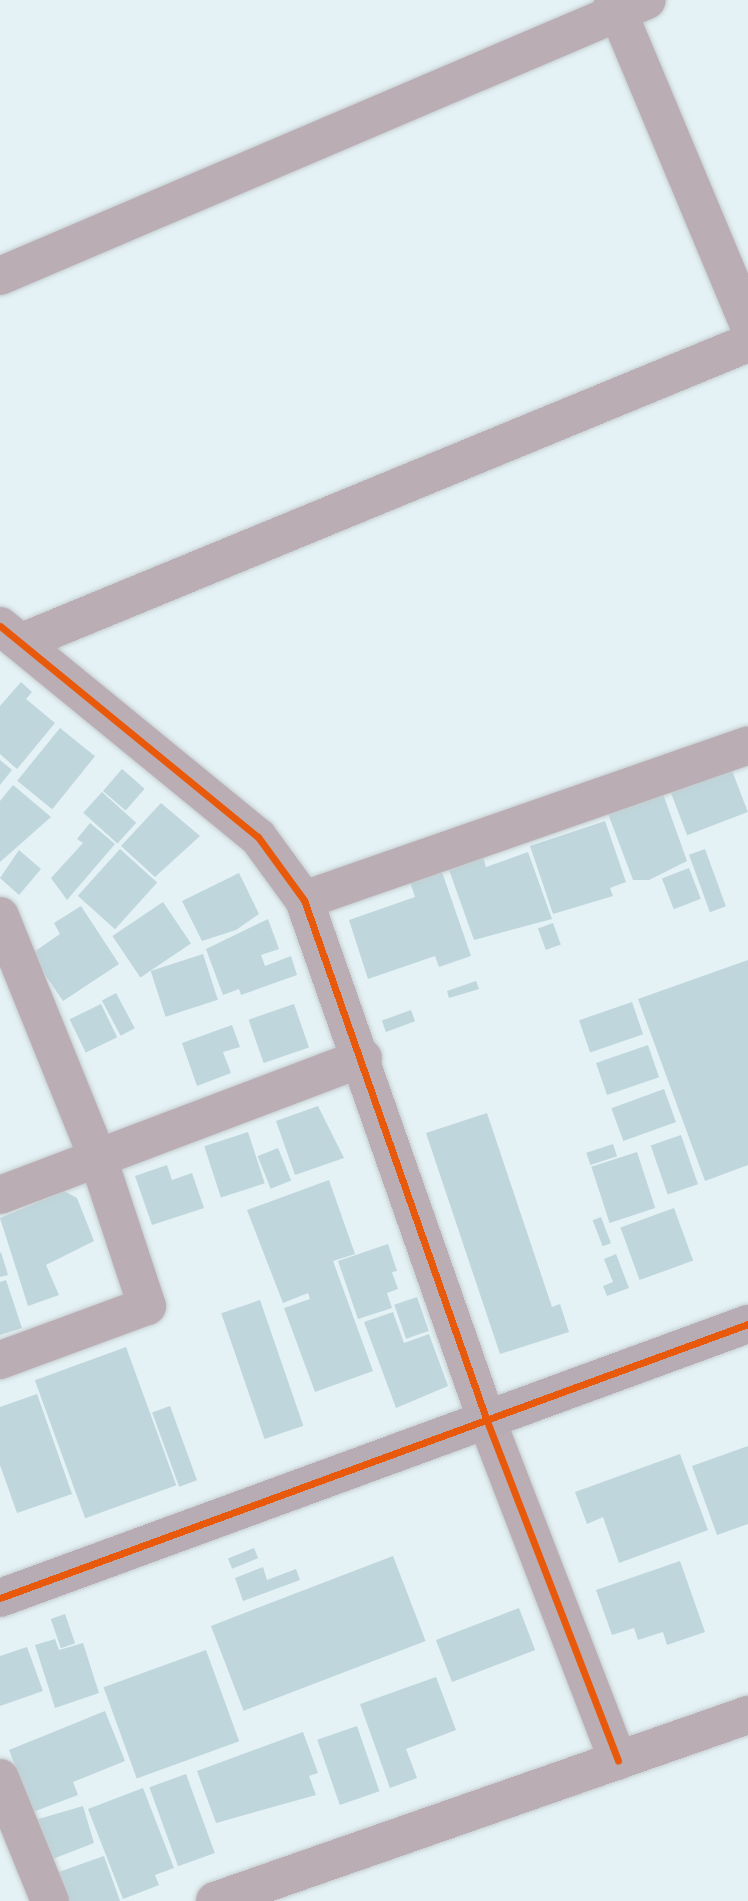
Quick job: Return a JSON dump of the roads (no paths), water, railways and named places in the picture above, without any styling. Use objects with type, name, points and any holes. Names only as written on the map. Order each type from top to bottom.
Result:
[{"type":"street","points":[[0,276],[626,4],[748,323]]},
{"type":"street","points":[[618,1760],[488,1421],[363,1058],[304,900],[258,837],[11,634],[748,343]]},
{"type":"street","points":[[304,900],[748,745]]},
{"type":"street","points":[[0,916],[98,1158],[147,1306],[0,1360]]},
{"type":"street","points":[[0,1195],[363,1058]]},
{"type":"street","points":[[0,1598],[748,1324]]},
{"type":"street","points":[[215,1901],[748,1715]]},
{"type":"street","points":[[0,1778],[50,1901]]}]
